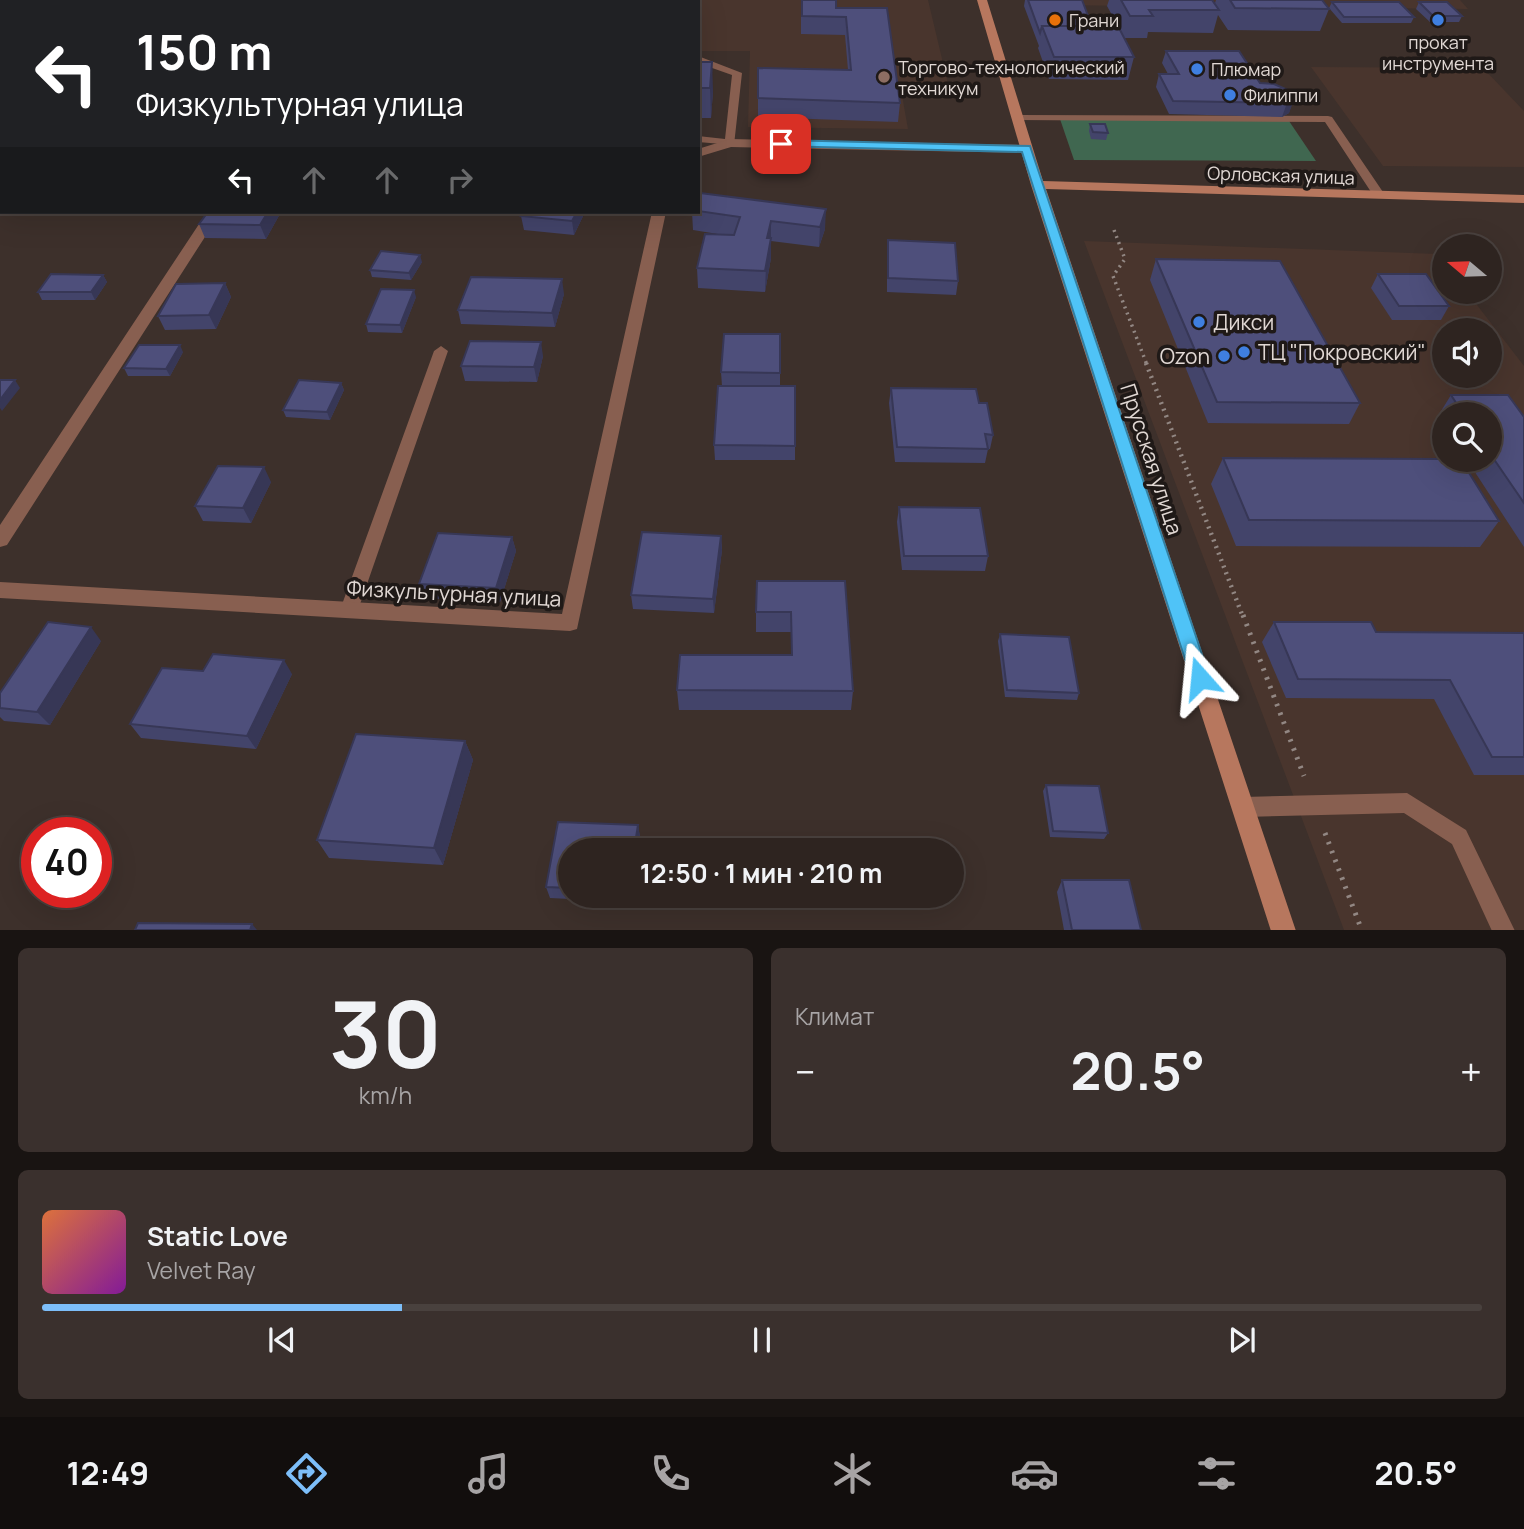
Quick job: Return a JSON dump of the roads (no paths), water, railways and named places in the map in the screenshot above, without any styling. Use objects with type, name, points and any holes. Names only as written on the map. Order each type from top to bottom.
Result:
[{"type":"street","name":"Прусская улица","points":[[982,0],[1026,149],[1284,930]]},
{"type":"street","points":[[700,152],[730,143],[1026,149]]},
{"type":"street","name":"Орловская улица","points":[[1038,185],[1524,199]]},
{"type":"street","points":[[0,540],[213,214]]},
{"type":"street","name":"Физкультурная улица","points":[[0,590],[570,623],[659,214]]},
{"type":"lane","points":[[700,60],[737,73],[730,143],[700,139]]},
{"type":"lane","points":[[1017,117],[1328,119],[1379,195]]},
{"type":"lane","points":[[349,610],[441,351]]},
{"type":"lane","points":[[1243,807],[1407,803],[1459,837],[1504,930]]},
{"type":"place","name":"Грани","points":[[1055,20]]},
{"type":"place","name":"прокат инструмента","points":[[1438,20]]},
{"type":"place","name":"Плюмар","points":[[1197,69]]},
{"type":"place","name":"Торгово-технологический техникум","points":[[884,77]]},
{"type":"place","name":"Филиппи","points":[[1230,95]]},
{"type":"place","name":"Дикси","points":[[1199,322]]},
{"type":"place","name":"ТЦ \"Покровский\"","points":[[1244,352]]},
{"type":"place","name":"Ozon","points":[[1224,356]]}]
